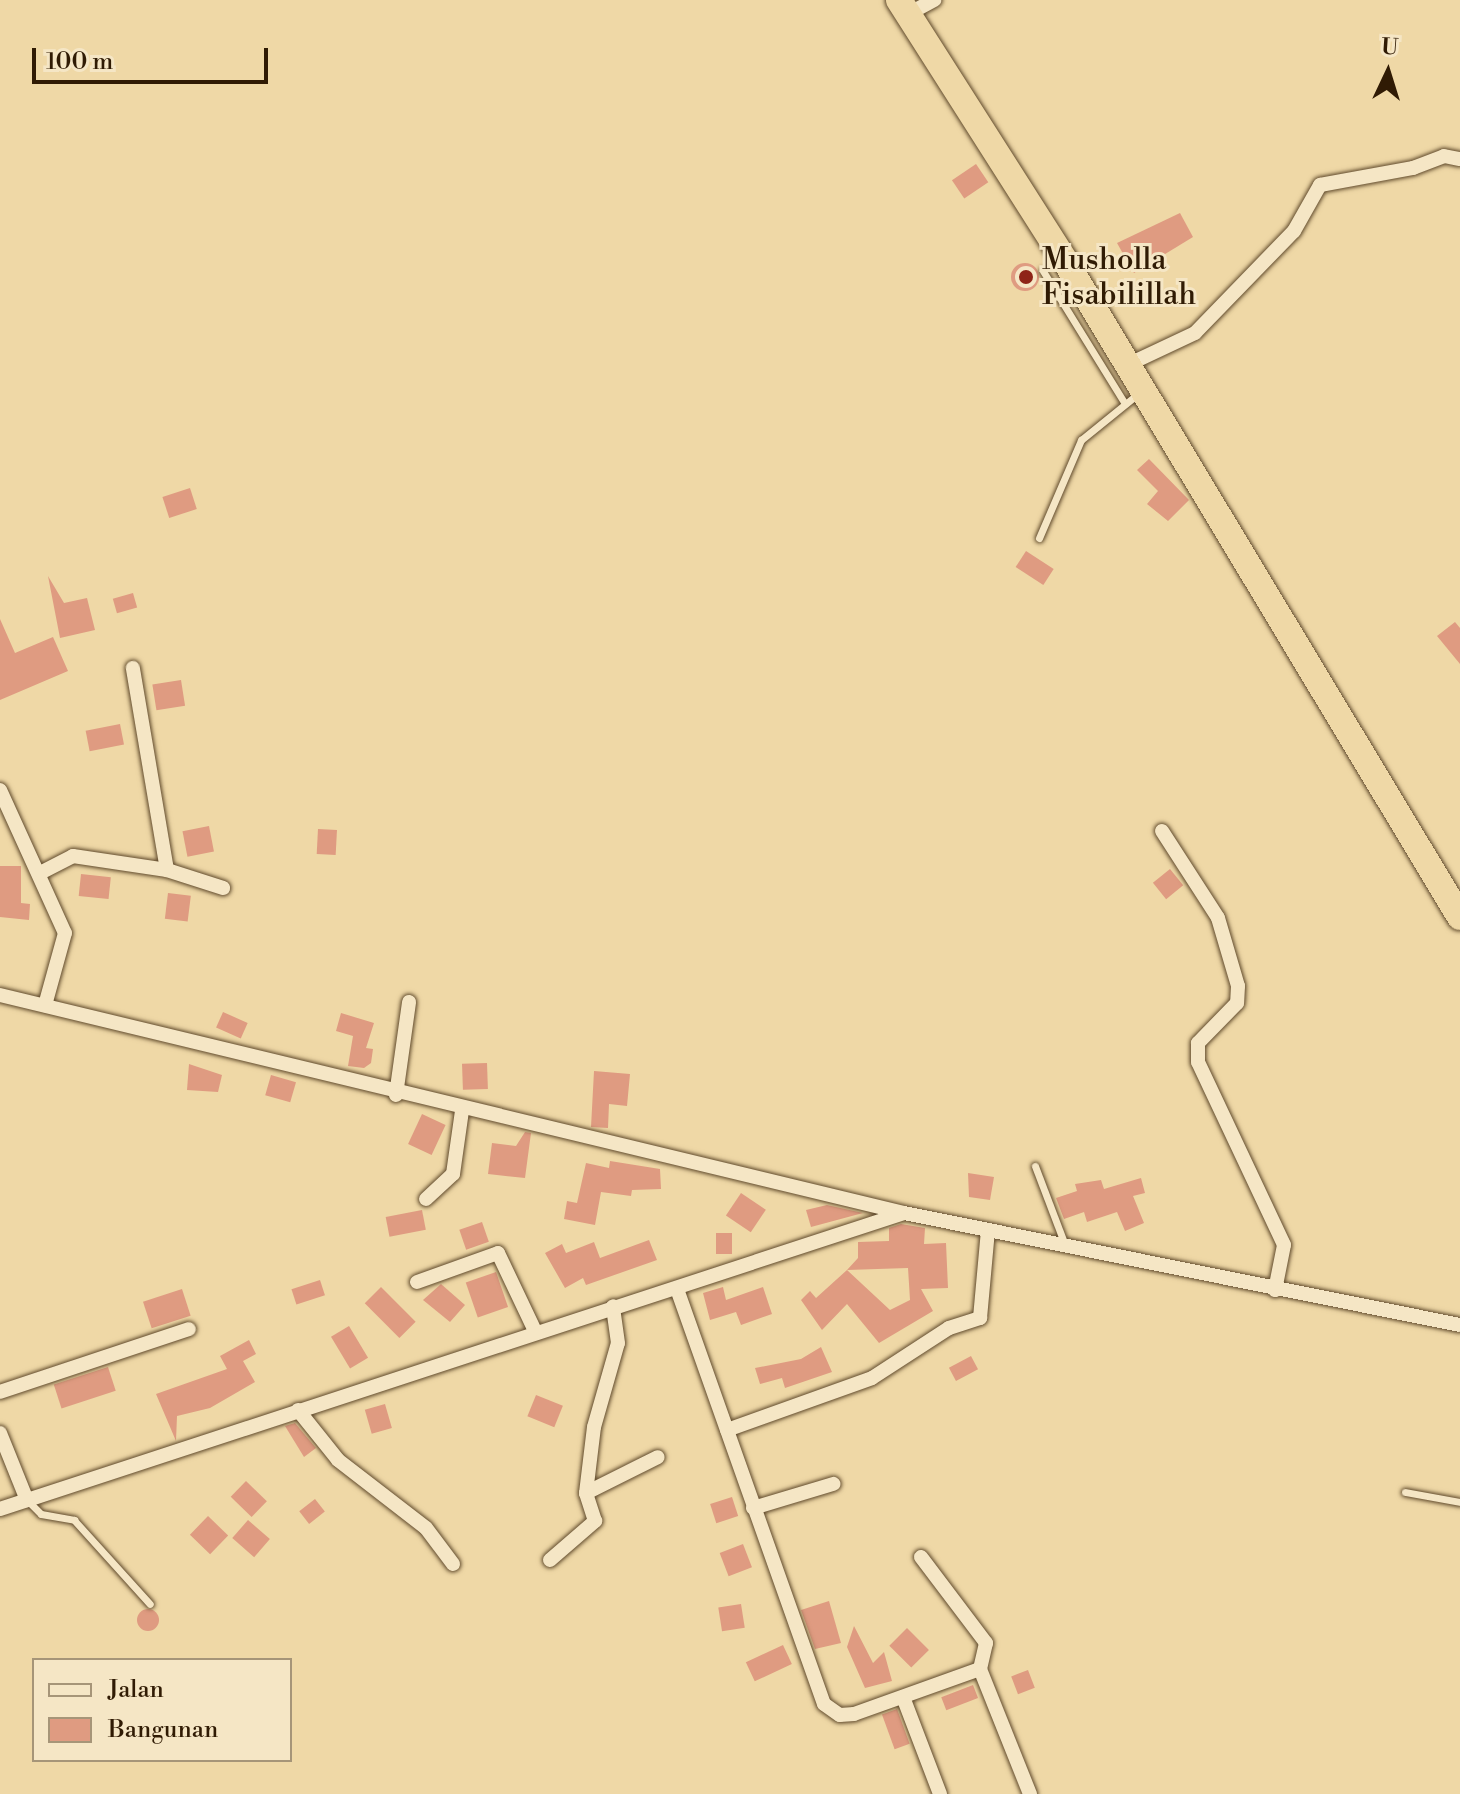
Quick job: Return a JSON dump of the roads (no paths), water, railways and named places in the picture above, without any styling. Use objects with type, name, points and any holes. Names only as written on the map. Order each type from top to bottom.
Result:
[{"type":"highway","points":[[904,7],[1125,366],[1133,398],[1460,917]]},
{"type":"street","points":[[904,7],[934,0]]},
{"type":"street","points":[[1125,366],[1195,333],[1294,231],[1320,185],[1413,168],[1444,156],[1460,159]]},
{"type":"street","points":[[133,668],[167,870]]},
{"type":"street","points":[[0,790],[42,872],[65,941],[45,1005]]},
{"type":"street","points":[[1162,831],[1218,918],[1238,986],[1237,1003],[1198,1043],[1198,1062],[1284,1245],[1275,1290]]},
{"type":"street","points":[[42,872],[73,856],[167,870],[223,888]]},
{"type":"street","points":[[0,995],[462,1111],[904,1213],[1460,1325]]},
{"type":"street","points":[[396,1095],[409,1002]]},
{"type":"street","points":[[426,1199],[453,1174],[462,1111]]},
{"type":"street","points":[[0,1509],[535,1331],[677,1289],[904,1213]]},
{"type":"street","points":[[727,1430],[872,1378],[949,1328],[980,1318],[988,1230]]},
{"type":"street","points":[[417,1282],[498,1253],[535,1331]]},
{"type":"street","points":[[677,1289],[753,1508],[824,1704],[830,1712],[854,1714],[980,1669]]},
{"type":"street","points":[[550,1560],[593,1527],[586,1493],[594,1427],[618,1343],[613,1306]]},
{"type":"street","points":[[0,1392],[189,1329]]},
{"type":"street","points":[[298,1410],[338,1460],[426,1528],[453,1564]]},
{"type":"street","points":[[0,1433],[27,1500]]},
{"type":"street","points":[[586,1493],[658,1457]]},
{"type":"street","points":[[753,1508],[833,1484]]},
{"type":"street","points":[[921,1557],[986,1643],[980,1669],[1030,1794]]},
{"type":"street","points":[[903,1697],[940,1794]]},
{"type":"lane","points":[[1039,538],[1081,440],[1133,398],[1043,271]]},
{"type":"lane","points":[[1035,1166],[1065,1247]]},
{"type":"lane","points":[[1405,1492],[1460,1502]]},
{"type":"lane","points":[[27,1500],[41,1514],[74,1520],[150,1604]]},
{"type":"place","name":"Musholla Fisabilillah","points":[[1026,277]]}]
